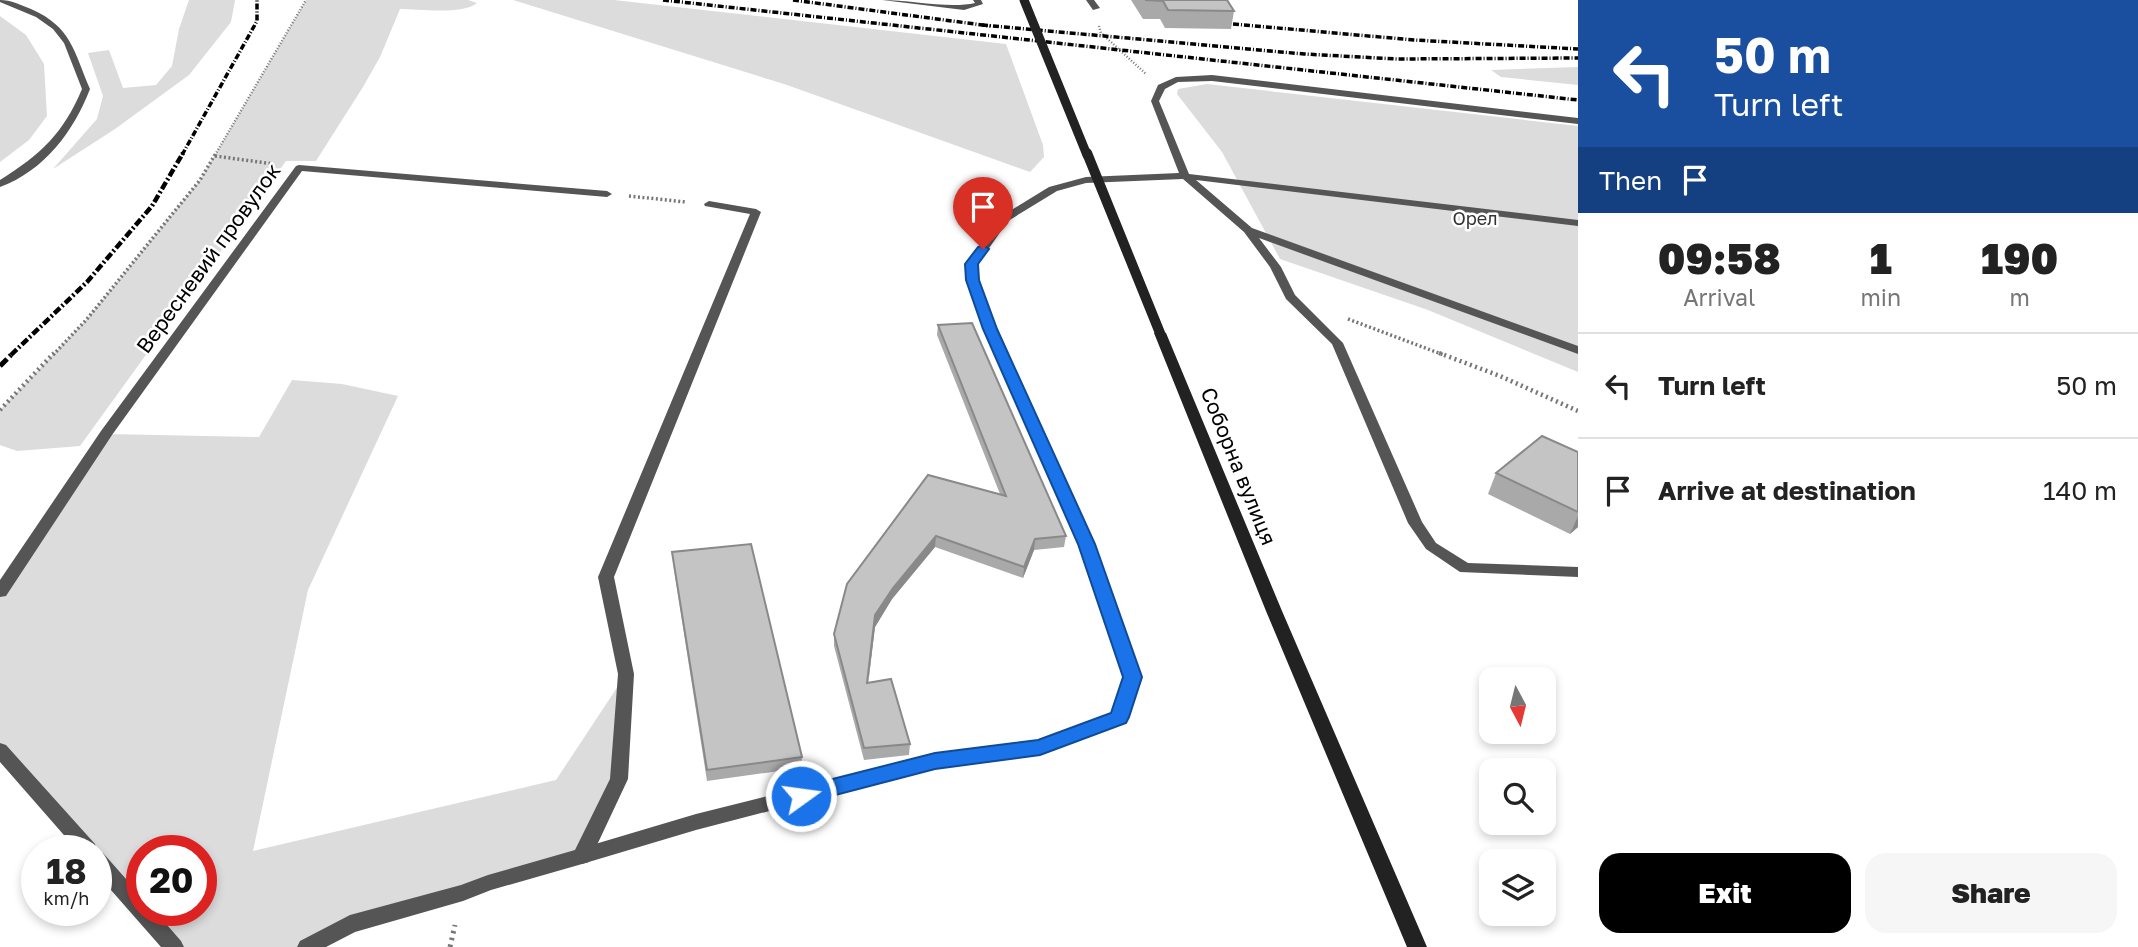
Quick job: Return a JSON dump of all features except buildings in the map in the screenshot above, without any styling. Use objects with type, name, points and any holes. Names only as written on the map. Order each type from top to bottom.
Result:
[{"type":"main road","name":"Соборна вулиця","points":[[1024,0],[1274,611],[1417,947]]},
{"type":"street","points":[[0,0],[24,8],[50,23],[67,42],[86,89],[75,119],[58,143],[30,166],[0,184]]},
{"type":"street","points":[[886,0],[964,8],[979,4],[977,0]]},
{"type":"street","points":[[1090,0],[1096,8]]},
{"type":"street","points":[[1578,121],[1212,78],[1176,80],[1161,87],[1155,101],[1185,176],[1248,230],[1275,267],[1290,297],[1337,343],[1415,523],[1431,546],[1465,568],[1578,572]]},
{"type":"street","name":"Вересневий провулок","points":[[0,592],[106,434],[299,168],[607,194]]},
{"type":"street","points":[[307,947],[350,924],[463,893],[488,883],[696,822],[935,761],[1040,747],[1119,717],[1133,677],[1086,544],[990,329],[972,280],[972,264],[1004,219],[1053,189],[1086,180],[1185,176],[1578,223]]},
{"type":"street","points":[[582,856],[619,779],[626,674],[606,578],[756,212],[709,204]]},
{"type":"street","points":[[1248,230],[1578,350]]},
{"type":"street","points":[[0,750],[75,835]]},
{"type":"street","points":[[112,877],[174,947]]},
{"type":"path","points":[[0,410],[88,319],[200,180],[306,0]]},
{"type":"path","points":[[1101,33],[1161,87]]},
{"type":"path","points":[[215,156],[299,168]]},
{"type":"path","points":[[607,194],[709,204]]},
{"type":"path","points":[[1339,316],[1500,376],[1578,411]]},
{"type":"green space","points":[[189,0],[235,0],[231,22],[189,75],[115,129],[53,169],[97,119],[103,96],[88,53],[109,50],[123,88],[156,85],[172,66],[179,29]]},
{"type":"green space","points":[[306,0],[468,0],[477,3],[451,10],[400,9],[380,57],[316,161],[286,161],[80,446],[17,451],[0,445],[0,410],[87,319],[200,180]]},
{"type":"green space","points":[[513,0],[614,0],[1006,44],[1043,145],[1044,157],[1030,172],[787,85]]},
{"type":"green space","points":[[0,16],[26,35],[44,64],[47,116],[29,140],[0,162]]},
{"type":"green space","points":[[1578,67],[1578,85],[1501,77],[1491,70]]},
{"type":"green space","name":"Орел","points":[[1207,84],[1578,126],[1578,372],[1428,310],[1280,259],[1222,152],[1177,94],[1178,89]]},
{"type":"green space","points":[[292,380],[342,384],[398,396],[308,590],[253,851],[556,780],[626,674],[619,779],[582,856],[307,947],[174,947],[155,926],[217,926],[217,835],[126,835],[126,893],[112,877],[112,835],[75,835],[0,750],[0,592],[106,434],[259,437]]},
{"type":"railway","points":[[182,155],[257,21],[257,0]]},
{"type":"railway","points":[[663,0],[1578,100]]},
{"type":"railway","points":[[793,0],[983,25]]},
{"type":"railway","points":[[1233,24],[1414,40],[1578,49]]},
{"type":"railway","points":[[983,25],[1304,54],[1397,59],[1578,58]]},
{"type":"railway","points":[[983,25],[990,26]]},
{"type":"railway","points":[[11,355],[87,282],[152,206],[183,153]]},
{"type":"railway","points":[[0,366],[11,355]]},
{"type":"route","points":[[801,796],[935,761],[1040,747],[1119,717],[1133,677],[1086,544],[990,329],[972,280],[972,264],[983,249]]}]
